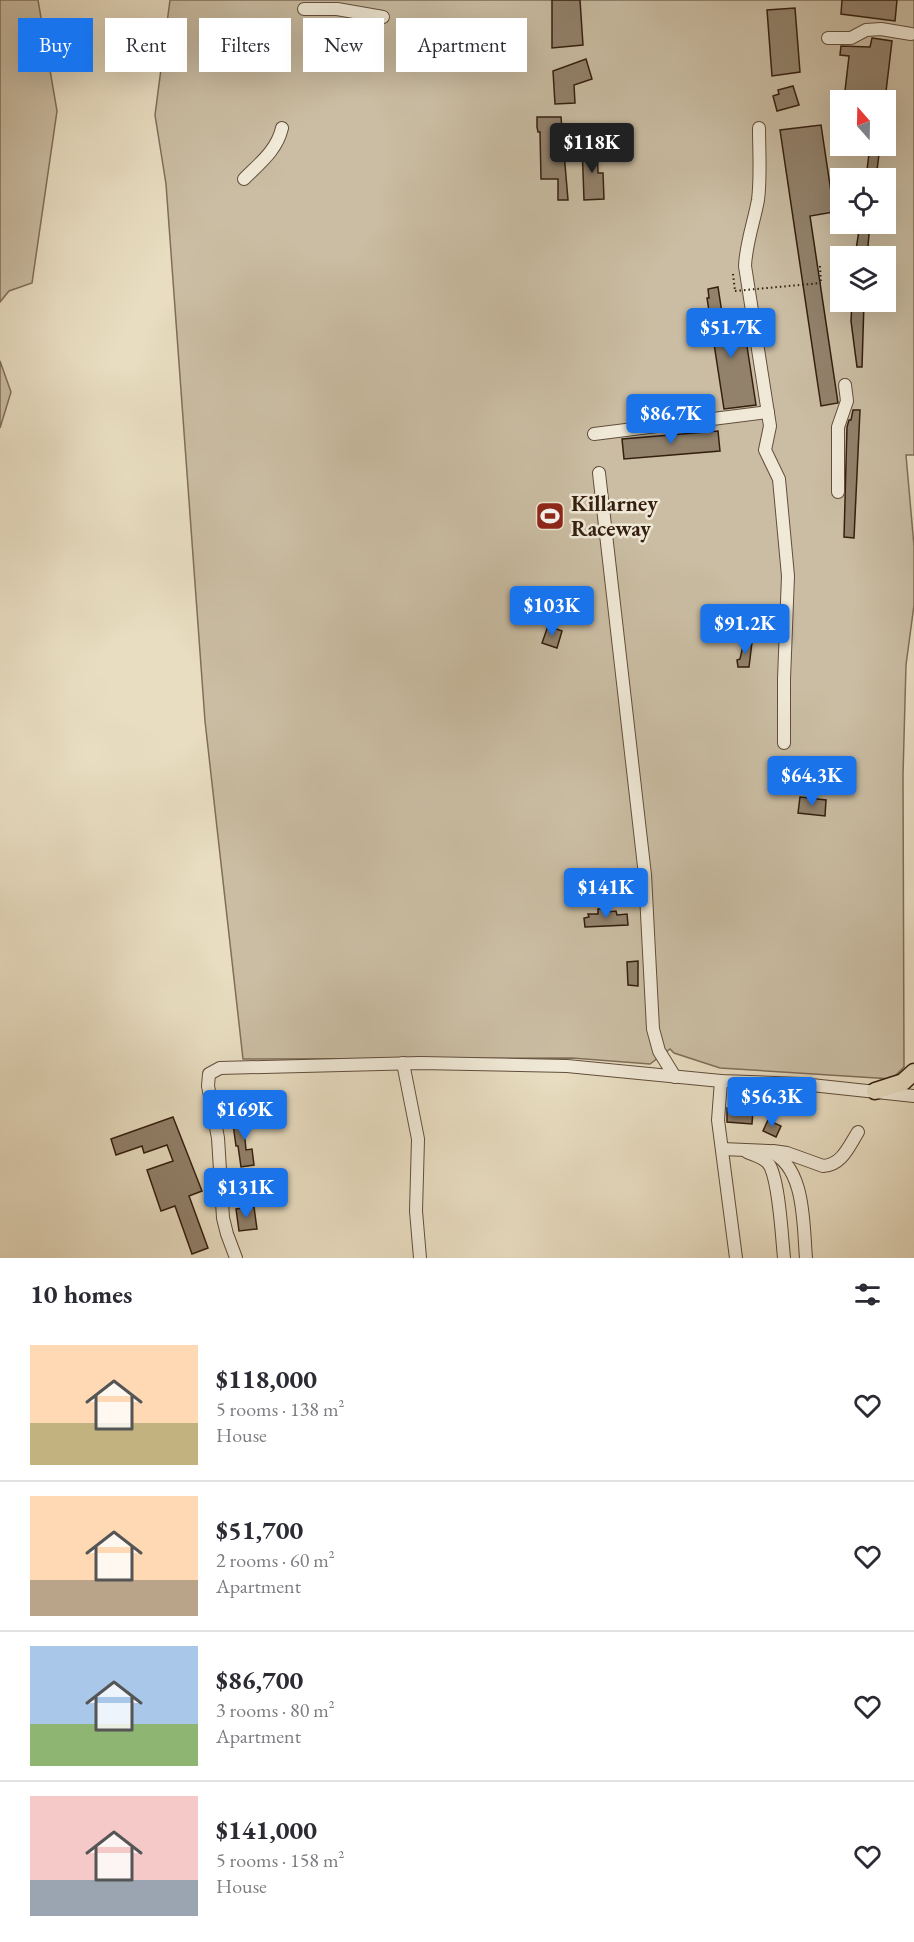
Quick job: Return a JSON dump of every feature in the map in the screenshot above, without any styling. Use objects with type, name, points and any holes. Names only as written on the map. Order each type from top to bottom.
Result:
[{"type":"main road","points":[[875,1092],[903,1082],[914,1072]]},
{"type":"street","points":[[304,9],[337,9],[383,17]]},
{"type":"street","points":[[828,38],[851,38],[866,30],[911,34]]},
{"type":"street","points":[[244,179],[274,148],[282,128]]},
{"type":"street","points":[[759,128],[758,200],[745,266],[770,426],[765,450],[779,479],[788,576],[784,743]]},
{"type":"street","points":[[838,492],[838,427],[847,401],[845,385]]},
{"type":"street","points":[[594,434],[768,412]]},
{"type":"street","points":[[599,473],[645,875],[653,1029],[659,1051],[675,1077]]},
{"type":"street","points":[[403,1063],[418,1139],[416,1211],[420,1258]]},
{"type":"street","points":[[236,1258],[223,1218],[218,1138],[208,1086],[209,1074],[226,1067],[403,1063],[567,1066],[720,1081],[802,1084],[914,1096]]},
{"type":"street","points":[[720,1081],[718,1120],[735,1258]]},
{"type":"street","points":[[722,1149],[783,1152],[829,1166],[838,1162],[858,1132]]},
{"type":"street","points":[[738,1149],[760,1157],[770,1165],[776,1185],[784,1258]]},
{"type":"street","points":[[769,1151],[787,1164],[797,1183],[806,1258]]},
{"type":"path","points":[[733,274],[735,291],[821,283],[820,266]]},
{"type":"shaded area","points":[[0,0],[38,0],[41,18],[18,18],[18,72],[50,72],[57,111],[32,283],[9,291],[0,302]]},
{"type":"shaded area","name":"Killarney Raceway","points":[[170,0],[914,0],[914,455],[906,455],[914,546],[914,605],[906,665],[903,775],[904,1067],[892,1079],[720,1068],[674,1053],[670,1049],[650,1064],[572,1058],[243,1059],[205,721],[166,184],[155,115],[161,72],[187,72],[187,18],[168,18]]},
{"type":"shaded area","points":[[0,361],[11,392],[0,428]]},
{"type":"building","points":[[552,0],[580,0],[583,45],[552,48]]},
{"type":"building","points":[[842,0],[897,0],[895,21],[841,14]]},
{"type":"building","points":[[795,8],[800,72],[772,76],[767,10]]},
{"type":"building","points":[[872,38],[892,41],[886,90],[845,90],[849,56],[840,55],[841,46],[870,47]]},
{"type":"building","points":[[586,59],[592,79],[574,85],[575,103],[555,104],[553,71]]},
{"type":"building","points":[[793,86],[799,105],[777,111],[773,96],[779,94],[778,90]]},
{"type":"building","points":[[537,117],[561,117],[568,200],[558,200],[558,179],[541,179],[540,132],[537,127]]},
{"type":"building","points":[[821,125],[830,185],[830,213],[810,216],[838,403],[821,406],[780,130]]},
{"type":"building","points":[[597,143],[598,173],[603,173],[604,199],[584,200],[582,144]]},
{"type":"building","points":[[869,156],[879,156],[877,168],[867,168]]},
{"type":"building","points":[[858,234],[869,234],[868,246],[857,246]]},
{"type":"building","points":[[718,287],[726,339],[738,338],[736,321],[743,320],[756,405],[724,409],[707,298],[709,298],[708,289]]},
{"type":"building","points":[[851,312],[864,312],[862,367],[857,367]]},
{"type":"building","points":[[853,410],[860,410],[854,538],[844,537],[847,427]]},
{"type":"building","points":[[718,431],[720,451],[624,459],[622,439]]},
{"type":"building","points":[[548,626],[562,631],[557,648],[542,643]]},
{"type":"building","points":[[744,641],[752,642],[749,667],[738,667],[737,660],[740,659]]},
{"type":"building","points":[[800,797],[826,800],[825,816],[798,813]]},
{"type":"building","points":[[598,909],[606,909],[607,912],[616,911],[617,915],[627,914],[628,925],[585,927],[584,918],[589,917],[588,914],[598,914]]},
{"type":"building","points":[[638,961],[638,986],[628,985],[627,962]]},
{"type":"building","points":[[727,1108],[753,1110],[752,1124],[727,1122]]},
{"type":"building","points":[[173,1117],[202,1191],[189,1196],[208,1248],[192,1254],[175,1206],[161,1211],[147,1170],[173,1161],[167,1145],[144,1153],[142,1146],[116,1155],[111,1139]]},
{"type":"building","points":[[260,1119],[261,1126],[244,1128],[246,1150],[252,1149],[254,1165],[241,1167],[233,1124]]},
{"type":"building","points":[[768,1120],[781,1126],[776,1137],[763,1131]]},
{"type":"building","points":[[254,1207],[257,1229],[239,1231],[236,1209]]},
{"type":"place","name":"Killarney Raceway","points":[[550,516]]}]
